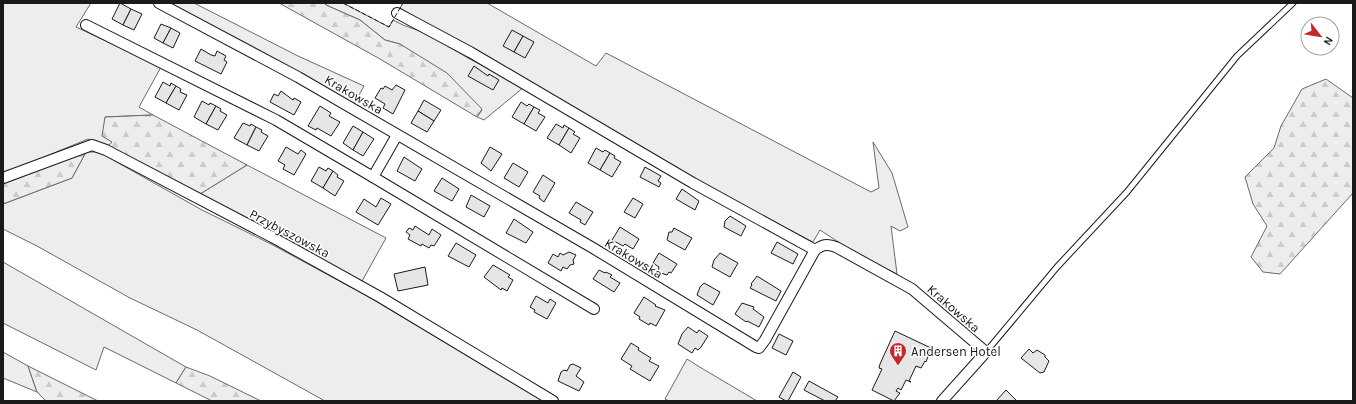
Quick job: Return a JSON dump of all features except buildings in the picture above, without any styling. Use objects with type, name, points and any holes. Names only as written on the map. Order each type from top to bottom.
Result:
[{"type":"street","name":"Krakowska","points":[[159,3],[298,76],[593,248],[756,347],[760,348],[765,340],[815,250],[830,244],[912,289],[986,352]]},
{"type":"street","points":[[397,14],[470,52],[693,183],[815,250]]},
{"type":"street","points":[[86,25],[276,120],[594,309]]},
{"type":"street","points":[[373,177],[397,135]]},
{"type":"street","name":"Przybyszowska","points":[[3,178],[92,145],[106,150],[272,237],[380,297],[553,401]]},
{"type":"street","points":[[942,401],[986,352]]},
{"type":"lane","points":[[986,352],[1058,267],[1127,192],[1237,56],[1293,3]]},
{"type":"shaded area","points":[[3,3],[91,3],[76,27],[161,67],[139,107],[153,115],[105,117],[112,142],[108,146],[88,139],[3,174]]},
{"type":"shaded area","points":[[165,3],[194,3],[298,56],[364,86],[354,104]]},
{"type":"shaded area","points":[[324,3],[343,3],[389,27],[393,20],[425,33],[468,58],[524,87],[484,120],[477,117],[482,110],[400,44],[385,40],[360,20]]},
{"type":"shaded area","points":[[403,3],[487,3],[596,66],[606,53],[871,192],[879,188],[873,142],[892,173],[908,227],[900,231],[891,226],[897,274],[860,256],[820,230],[813,242],[750,209],[662,160],[400,8]]},
{"type":"shaded area","points":[[86,152],[99,152],[202,210],[271,244],[369,297],[544,401],[325,401],[197,330],[130,298],[37,246],[3,229],[3,204],[72,178]]},
{"type":"shaded area","points":[[247,165],[386,238],[361,283],[288,239],[200,194]]},
{"type":"shaded area","points":[[3,262],[186,367],[176,383],[104,347],[96,370],[3,323]]},
{"type":"shaded area","points":[[3,352],[28,366],[37,392],[3,378]]},
{"type":"shaded area","points":[[687,359],[757,401],[669,401],[665,399]]},
{"type":"green space","points":[[279,3],[324,3],[360,20],[385,40],[400,44],[447,73],[482,109],[477,117],[380,59]]},
{"type":"green space","points":[[1326,79],[1353,98],[1353,193],[1280,274],[1263,272],[1251,257],[1267,226],[1253,204],[1245,177],[1274,148],[1281,126],[1302,89]]},
{"type":"green space","points":[[153,115],[247,165],[200,194],[108,146],[112,142],[102,136],[105,117]]},
{"type":"green space","points":[[86,152],[72,178],[3,204],[3,184]]},
{"type":"green space","points":[[28,366],[98,401],[46,401],[37,392]]},
{"type":"green space","points":[[186,367],[210,376],[261,401],[212,401],[176,383]]},
{"type":"fence","points":[[343,3],[389,27],[403,3]]},
{"type":"place","name":"Andersen Hotel","points":[[898,366]]}]
